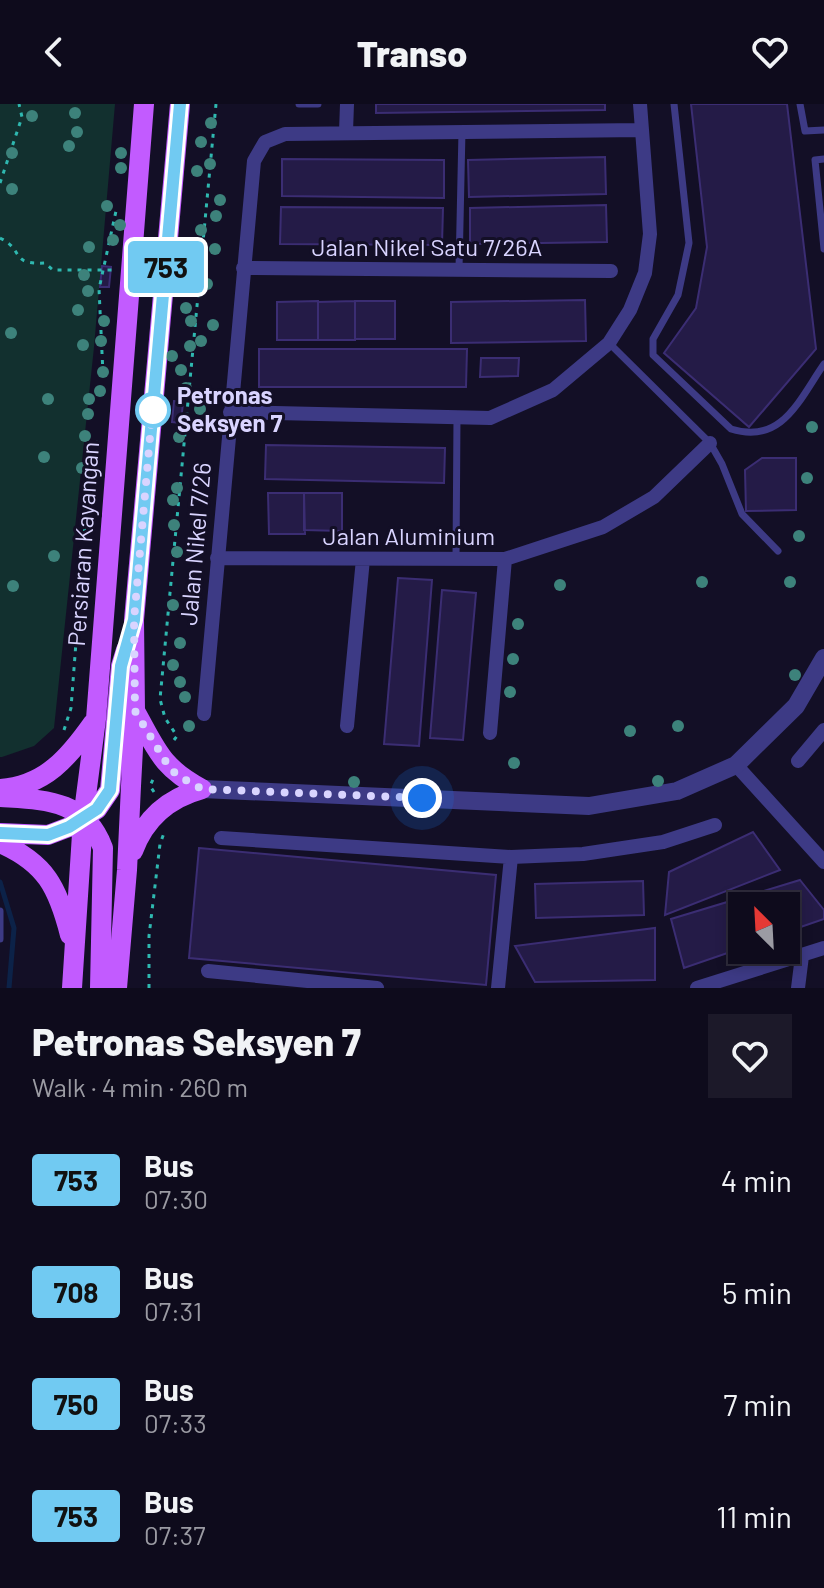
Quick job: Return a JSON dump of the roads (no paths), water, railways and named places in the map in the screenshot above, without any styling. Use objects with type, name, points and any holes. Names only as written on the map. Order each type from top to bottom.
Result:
[{"type":"main road","name":"Persiaran Kayangan","points":[[72,988],[83,819],[96,719],[144,104]]},
{"type":"main road","points":[[117,988],[135,711],[134,620],[180,104]]},
{"type":"main road","points":[[0,833],[48,835],[97,809],[110,790],[121,666],[134,620]]},
{"type":"main road","points":[[135,711],[162,758],[177,775],[202,789]]},
{"type":"main road","points":[[0,789],[17,788],[46,776],[69,756],[96,719]]},
{"type":"main road","points":[[127,870],[144,827],[164,805],[202,789]]},
{"type":"main road","points":[[0,797],[51,800],[67,806],[97,832],[103,848],[100,988]]},
{"type":"main road","points":[[0,843],[37,864],[53,884],[63,906],[74,955]]},
{"type":"street","points":[[347,104],[346,132],[642,130]]},
{"type":"street","points":[[230,412],[490,418],[553,390],[609,343],[630,310],[645,273],[650,234],[640,104]]},
{"type":"street","name":"Jalan Nikel 7/26","points":[[204,714],[254,161],[265,142],[285,134],[346,132]]},
{"type":"street","name":"Jalan Nikel Satu 7/26A","points":[[243,268],[611,271]]},
{"type":"street","name":"Jalan Aluminium","points":[[217,558],[505,559],[603,527],[654,497],[710,443]]},
{"type":"street","points":[[347,726],[363,559]]},
{"type":"street","points":[[490,733],[505,559]]},
{"type":"street","points":[[202,789],[589,806],[677,791],[736,765],[796,706],[824,658]]},
{"type":"street","points":[[798,761],[824,730]]},
{"type":"street","points":[[736,765],[824,862]]},
{"type":"street","points":[[221,838],[511,857],[583,854],[663,842],[715,825]]},
{"type":"street","points":[[498,988],[511,857]]},
{"type":"street","points":[[697,988],[824,948]]},
{"type":"street","points":[[798,988],[802,956]]},
{"type":"street","points":[[208,971],[377,988]]},
{"type":"lane","points":[[299,104],[318,104]]},
{"type":"lane","points":[[674,104],[689,243],[678,295],[653,339],[653,355],[731,429],[747,434],[782,424],[824,364]]},
{"type":"lane","points":[[800,104],[805,131],[824,130]]},
{"type":"lane","points":[[459,269],[462,131]]},
{"type":"lane","points":[[824,159],[815,160],[824,249]]},
{"type":"lane","points":[[609,343],[710,443],[742,514],[778,551]]},
{"type":"lane","points":[[456,559],[457,417]]},
{"type":"lane","points":[[0,911],[0,939]]},
{"type":"waterway","points":[[0,882],[14,928],[9,988]]},
{"type":"place","name":"Petronas Seksyen 7","points":[[153,410]]}]
